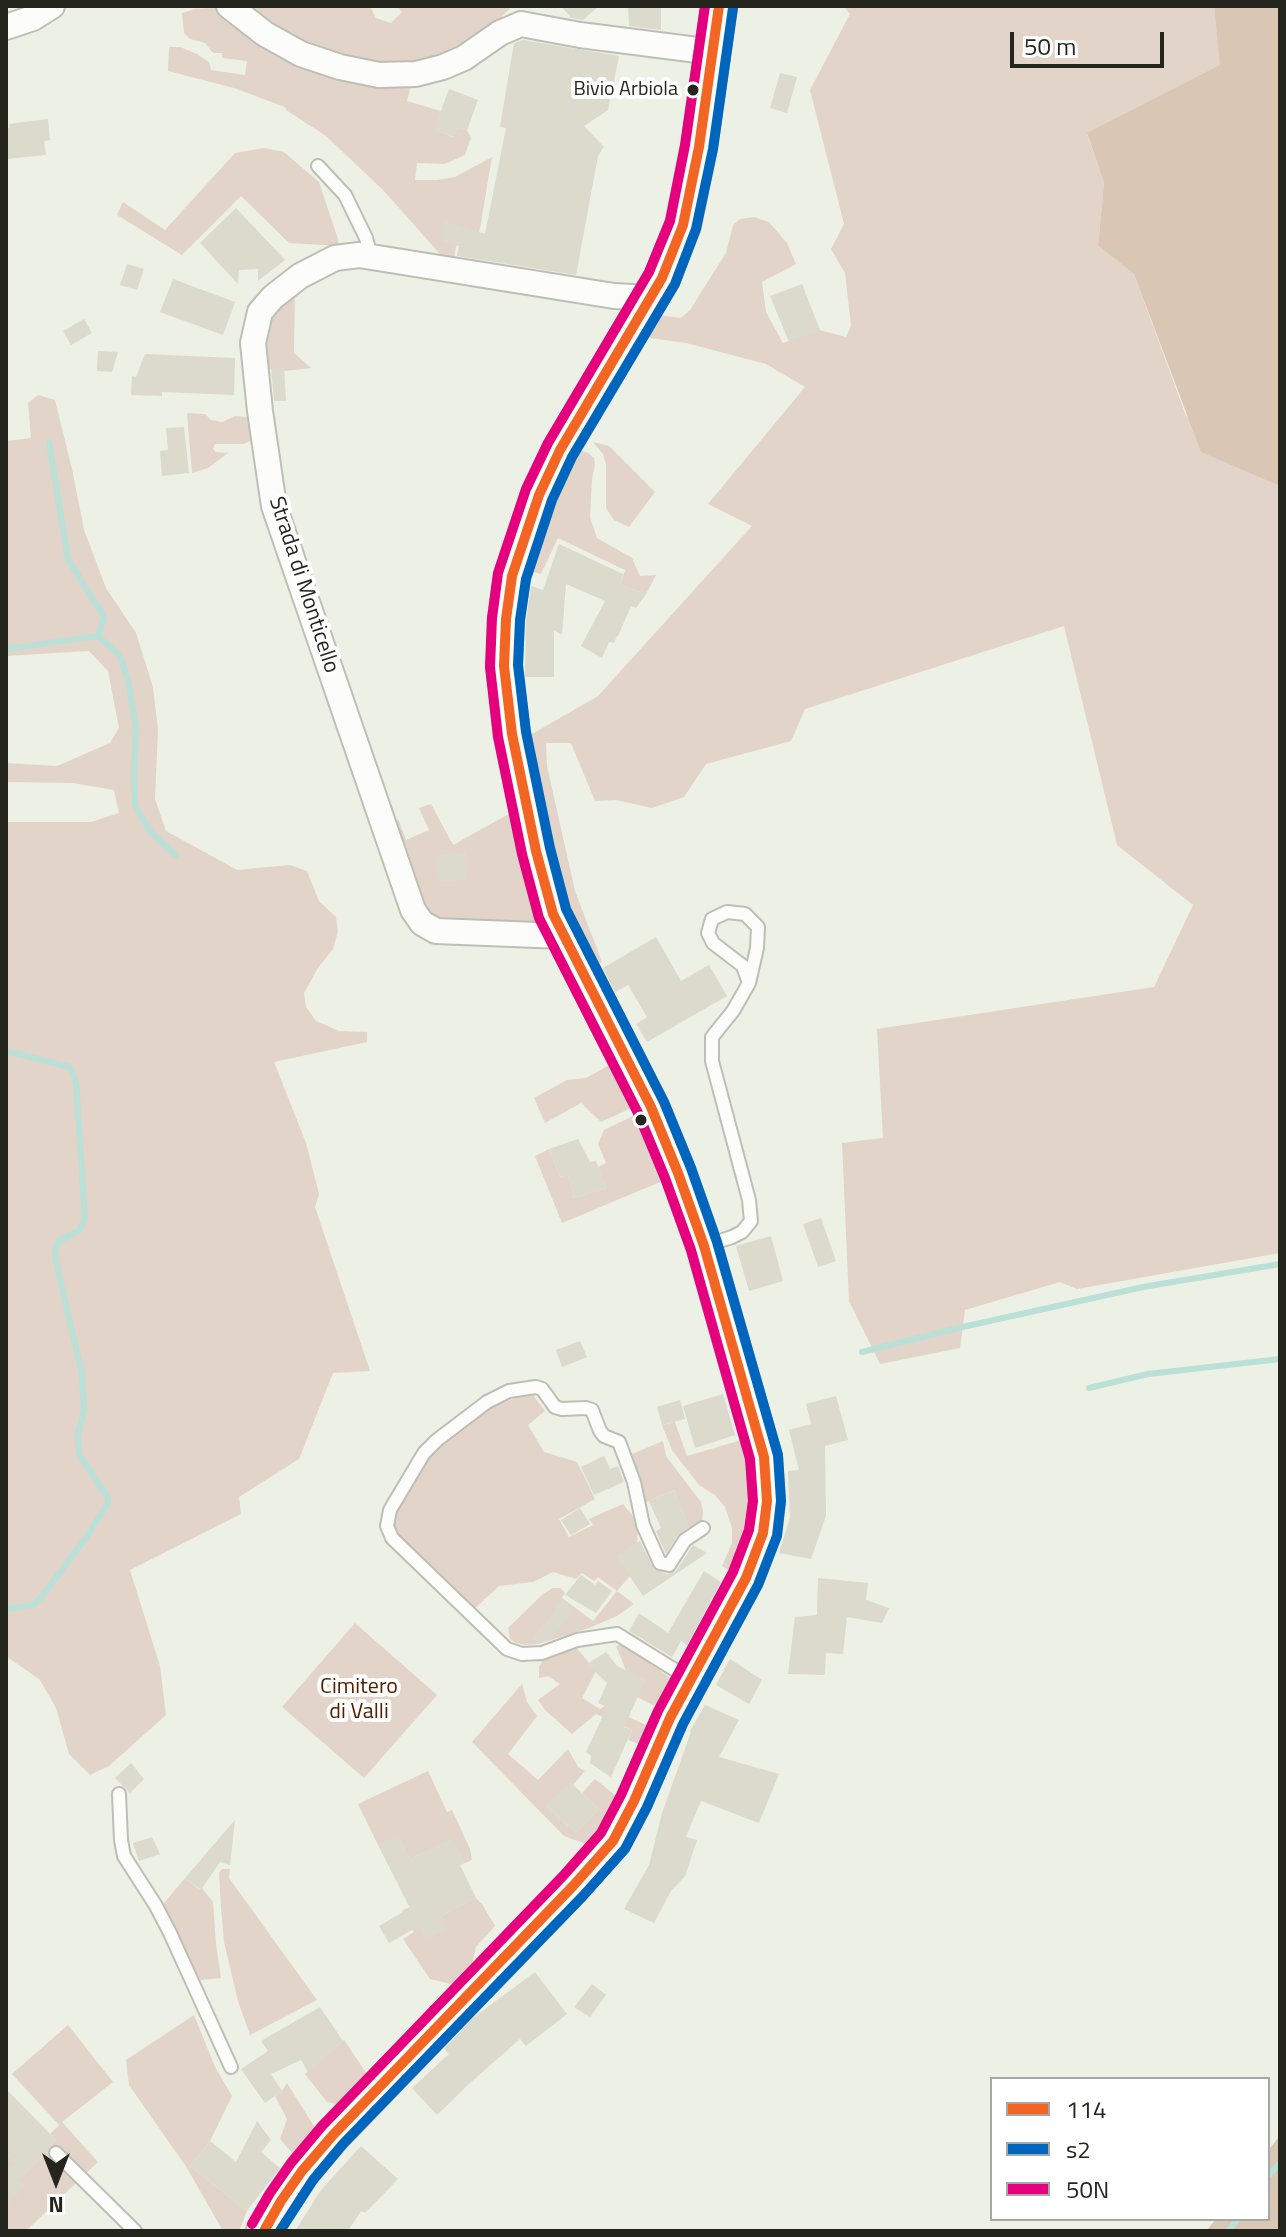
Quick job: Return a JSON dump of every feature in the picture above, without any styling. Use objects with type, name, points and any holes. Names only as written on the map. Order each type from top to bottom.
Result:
[{"type":"main road","points":[[264,2231],[302,2171],[333,2135],[613,1841],[670,1718],[751,1567],[763,1533],[767,1501],[758,1431],[704,1246],[651,1107],[553,914],[542,876],[511,723],[504,666],[507,605],[520,549],[539,495],[551,468],[651,298],[675,250],[689,203],[719,6]]},
{"type":"street","points":[[6,27],[33,18],[52,6]]},
{"type":"street","points":[[229,6],[265,34],[301,54],[340,67],[379,75],[416,74],[443,67],[464,58],[523,19],[580,35],[713,52]]},
{"type":"street","name":"Strada di Monticello","points":[[562,936],[436,931],[422,923],[413,910],[274,506],[253,343],[260,312],[273,297],[300,276],[335,258],[359,255],[614,296],[651,298]]},
{"type":"lane","points":[[318,166],[345,195],[366,238],[371,257]]},
{"type":"lane","points":[[704,1246],[742,1232],[751,1221],[749,1200],[712,1061],[712,1037],[733,1011],[749,983],[758,927],[745,914],[727,912],[712,919],[708,933],[713,943],[743,966],[749,983]]},
{"type":"lane","points":[[691,1679],[617,1634],[577,1640],[542,1653],[522,1654],[507,1649],[392,1538],[387,1526],[390,1510],[424,1453],[437,1440],[487,1402],[509,1391],[536,1387],[542,1389],[555,1407],[592,1410],[604,1436],[619,1442],[634,1482],[643,1525],[660,1563],[669,1565],[685,1540],[703,1528]]},
{"type":"lane","points":[[119,1794],[124,1856],[170,1933],[231,2067]]},
{"type":"lane","points":[[56,2153],[135,2231]]},
{"type":"green space","points":[[244,6],[370,6],[376,18],[391,23],[402,12],[396,6],[511,7],[496,23],[454,53],[407,63],[356,60],[317,50],[283,33]]},
{"type":"green space","points":[[843,6],[1214,6],[1221,65],[1087,134],[1104,183],[1098,246],[1134,274],[1186,416],[1254,473],[1280,486],[1280,1253],[1077,1289],[1060,1282],[965,1310],[960,1348],[880,1364],[849,1301],[842,1143],[883,1138],[877,1029],[1154,987],[1193,905],[1117,845],[1064,626],[805,709],[791,741],[706,764],[684,797],[652,808],[616,800],[595,801],[571,743],[546,743],[547,766],[575,891],[602,962],[592,967],[564,895],[527,737],[598,696],[752,526],[708,504],[805,387],[766,364],[686,343],[643,337],[659,315],[681,318],[690,310],[726,253],[733,225],[740,219],[754,217],[769,222],[787,243],[796,264],[762,282],[766,312],[783,343],[820,330],[846,337],[851,326],[845,273],[831,249],[844,224],[810,90],[850,14]]},
{"type":"green space","points":[[215,8],[269,49],[306,68],[343,80],[411,85],[407,101],[441,111],[435,130],[453,137],[458,127],[467,130],[471,138],[465,155],[445,164],[417,163],[415,180],[455,177],[492,157],[479,234],[459,231],[454,258],[440,254],[383,190],[326,136],[285,107],[234,88],[168,71],[169,47],[180,47],[209,62],[211,70],[245,75],[247,61],[222,58],[222,53],[213,53],[205,43],[190,39],[184,33],[182,13]]},
{"type":"green space","points":[[264,148],[284,152],[319,182],[339,246],[289,243],[241,196],[182,255],[117,215],[123,202],[165,230],[235,153]]},
{"type":"green space","points":[[295,291],[294,353],[311,368],[284,371],[283,368],[265,369],[260,343],[268,314]]},
{"type":"green space","points":[[38,395],[55,400],[84,530],[106,588],[136,633],[153,687],[158,730],[155,799],[166,831],[237,870],[290,865],[307,871],[319,901],[336,917],[338,931],[333,949],[304,993],[306,1007],[316,1021],[339,1031],[367,1032],[367,1042],[274,1062],[306,1143],[319,1194],[315,1207],[370,1371],[333,1373],[299,1459],[239,1497],[241,1514],[130,1570],[160,1666],[166,1715],[109,1766],[90,1775],[69,1754],[56,1708],[40,1680],[6,1656],[6,822],[91,822],[119,813],[114,790],[73,783],[6,782],[6,763],[57,766],[110,743],[119,728],[108,671],[89,651],[6,656],[6,441],[31,438],[28,403]]},
{"type":"green space","points":[[187,413],[205,414],[211,420],[222,422],[235,416],[247,417],[252,420],[255,439],[243,444],[215,444],[213,449],[216,452],[228,453],[208,468],[192,473]]},
{"type":"green space","points":[[593,442],[609,446],[655,492],[629,527],[614,520],[606,508],[606,465],[603,454]]},
{"type":"green space","points":[[580,450],[594,458],[590,517],[597,538],[632,558],[640,576],[656,575],[646,594],[620,585],[625,570],[558,538],[541,574],[530,571],[549,526],[549,512],[573,454]]},
{"type":"green space","points":[[431,804],[453,845],[516,810],[546,931],[462,920],[449,919],[449,923],[426,921],[387,817],[399,821],[406,840],[429,830],[419,808]]},
{"type":"green space","points":[[615,1062],[633,1108],[631,1110],[601,1122],[581,1103],[545,1123],[534,1098],[567,1080],[586,1078]]},
{"type":"green space","points":[[633,1116],[640,1118],[665,1180],[562,1223],[535,1156],[549,1149],[560,1177],[568,1174],[574,1198],[607,1188],[598,1167],[606,1163],[598,1144],[604,1130]]},
{"type":"green space","points":[[523,1395],[533,1395],[545,1411],[528,1425],[544,1452],[577,1462],[595,1499],[559,1519],[569,1537],[593,1525],[589,1519],[623,1504],[632,1515],[638,1526],[630,1576],[617,1591],[598,1577],[594,1581],[582,1573],[576,1579],[553,1572],[533,1582],[499,1586],[472,1611],[397,1534],[392,1523],[393,1516],[428,1456],[439,1444],[484,1411]]},
{"type":"green space","points":[[675,1422],[687,1456],[745,1439],[752,1511],[735,1574],[722,1566],[732,1543],[732,1528],[725,1507],[715,1495],[699,1485],[672,1450],[662,1425]]},
{"type":"green space","points":[[663,1441],[666,1456],[701,1502],[702,1522],[690,1530],[674,1490],[644,1503],[632,1454]]},
{"type":"green space","points":[[553,1588],[560,1588],[565,1593],[562,1598],[593,1621],[617,1591],[634,1604],[617,1616],[538,1644],[526,1645],[510,1639],[508,1628]]},
{"type":"green space","name":"Cimitero di Valli","points":[[355,1623],[437,1695],[364,1778],[282,1707]]},
{"type":"green space","points":[[624,1645],[669,1677],[671,1682],[662,1704],[653,1705],[637,1697],[616,1646]]},
{"type":"green space","points":[[576,1647],[596,1671],[582,1698],[600,1709],[605,1706],[650,1727],[642,1745],[628,1740],[632,1730],[596,1714],[572,1734],[538,1700],[560,1684],[548,1676],[539,1678],[543,1660]]},
{"type":"green space","points":[[522,1684],[527,1702],[537,1716],[508,1754],[538,1780],[568,1749],[578,1767],[585,1771],[573,1785],[570,1783],[546,1806],[576,1833],[599,1809],[582,1793],[595,1779],[615,1795],[617,1801],[591,1846],[564,1836],[472,1742]]},
{"type":"green space","points":[[428,1771],[447,1812],[452,1810],[472,1860],[465,1863],[452,1839],[410,1859],[398,1836],[378,1845],[358,1804]]},
{"type":"green space","points":[[222,1869],[230,1869],[229,1878],[317,2000],[250,2035],[238,2001],[224,1942],[219,1873]]},
{"type":"green space","points":[[185,1878],[200,1890],[202,1888],[213,1902],[221,1978],[200,1980],[161,1907]]},
{"type":"green space","points":[[476,1898],[495,1926],[476,1947],[471,1968],[455,1985],[430,1979],[403,1939],[414,1932],[402,1911],[409,1907],[426,1939],[447,1929],[441,1916]]},
{"type":"green space","points":[[194,2015],[215,2067],[232,2096],[210,2141],[190,2166],[247,2211],[239,2231],[223,2231],[187,2168],[129,2085],[126,2060]]},
{"type":"green space","points":[[68,2025],[113,2082],[62,2122],[98,2162],[26,2231],[6,2231],[6,2154],[26,2173],[56,2140],[50,2134],[59,2125],[12,2074]]},
{"type":"green space","points":[[344,2040],[369,2077],[341,2105],[327,2102],[305,2074]]},
{"type":"green space","points":[[287,2083],[315,2128],[315,2134],[294,2155],[280,2139],[287,2119],[275,2096]]},
{"type":"shaded area","points":[[1214,6],[1280,6],[1280,486],[1201,452],[1134,274],[1098,246],[1104,183],[1087,133],[1220,65]]},
{"type":"shaded area","points":[[1280,2135],[1280,2231],[1206,2231],[1214,2221],[1270,2221],[1270,2148]]},
{"type":"building","points":[[561,6],[599,6],[583,20],[571,18]]},
{"type":"building","points":[[628,6],[661,7],[661,30],[629,26]]},
{"type":"building","points":[[523,40],[619,56],[608,110],[584,126],[604,147],[598,156],[576,275],[457,256],[459,246],[439,240],[445,221],[485,234],[506,128],[500,127],[514,43]]},
{"type":"building","points":[[780,73],[797,77],[787,113],[770,108]]},
{"type":"building","points":[[449,89],[478,100],[467,130],[458,127],[454,137],[434,130]]},
{"type":"building","points":[[48,119],[50,140],[44,141],[46,155],[6,159],[6,128],[10,128],[9,124]]},
{"type":"building","points":[[236,208],[285,260],[258,281],[258,269],[239,270],[238,284],[200,243]]},
{"type":"building","points":[[127,264],[144,269],[137,290],[120,285]]},
{"type":"building","points":[[173,279],[235,302],[223,335],[160,312]]},
{"type":"building","points":[[802,284],[820,330],[789,342],[770,296]]},
{"type":"building","points":[[84,319],[92,333],[71,345],[63,331]]},
{"type":"building","points":[[98,351],[118,352],[112,372],[97,371]]},
{"type":"building","points":[[145,354],[235,358],[234,395],[162,392],[162,396],[131,395],[132,376],[136,377]]},
{"type":"building","points":[[284,367],[286,401],[274,401],[271,368]]},
{"type":"building","points":[[184,427],[189,473],[162,476],[160,451],[168,450],[166,428]]},
{"type":"building","points":[[559,544],[623,574],[620,585],[646,594],[636,608],[631,606],[618,636],[614,643],[609,642],[602,658],[581,646],[605,601],[566,584],[562,635],[554,630],[554,677],[525,677],[526,621],[531,586],[543,590]]},
{"type":"building","points":[[466,852],[468,880],[440,882],[437,855]]},
{"type":"building","points":[[656,937],[681,981],[709,965],[727,996],[647,1042],[636,1024],[647,1017],[628,985],[615,992],[603,968]]},
{"type":"building","points":[[578,1139],[590,1162],[596,1161],[607,1188],[574,1198],[568,1174],[560,1177],[549,1149]]},
{"type":"building","points":[[821,1218],[836,1261],[818,1267],[803,1224]]},
{"type":"building","points":[[771,1236],[783,1281],[749,1291],[736,1246]]},
{"type":"building","points":[[580,1341],[587,1357],[562,1367],[556,1350]]},
{"type":"building","points":[[723,1394],[735,1435],[695,1448],[683,1406]]},
{"type":"building","points":[[836,1396],[848,1440],[825,1446],[826,1516],[811,1559],[779,1553],[790,1517],[788,1471],[799,1470],[789,1430],[811,1424],[806,1404]]},
{"type":"building","points":[[680,1400],[685,1419],[662,1425],[657,1407]]},
{"type":"building","points":[[604,1456],[610,1469],[618,1466],[624,1482],[594,1495],[581,1467]]},
{"type":"building","points":[[674,1490],[689,1527],[678,1535],[666,1554],[656,1531],[661,1528],[649,1501]]},
{"type":"building","points":[[580,1508],[590,1524],[571,1535],[561,1520]]},
{"type":"building","points":[[640,1541],[654,1569],[667,1574],[676,1571],[693,1545],[707,1553],[643,1596],[616,1556]]},
{"type":"building","points":[[704,1571],[721,1582],[687,1645],[681,1641],[672,1657],[629,1631],[639,1613],[668,1633]]},
{"type":"building","points":[[581,1575],[595,1585],[598,1581],[612,1591],[596,1613],[565,1595]]},
{"type":"building","points":[[818,1578],[868,1583],[866,1600],[889,1608],[882,1623],[847,1617],[843,1654],[826,1653],[825,1675],[788,1674],[795,1617],[817,1615]]},
{"type":"building","points":[[563,1599],[573,1611],[550,1640],[538,1644],[532,1639]]},
{"type":"building","points":[[606,1652],[617,1666],[646,1679],[624,1727],[632,1730],[611,1777],[590,1763],[591,1756],[586,1752],[607,1707],[598,1703],[607,1683],[587,1664]]},
{"type":"building","points":[[730,1659],[762,1680],[749,1704],[716,1685]]},
{"type":"building","points":[[705,1705],[739,1720],[719,1757],[779,1774],[759,1823],[701,1801],[686,1837],[697,1840],[685,1876],[671,1891],[654,1923],[624,1909],[649,1865],[662,1813],[690,1731]]},
{"type":"building","points":[[131,1763],[144,1779],[130,1793],[115,1778]]},
{"type":"building","points":[[570,1782],[599,1809],[576,1833],[546,1806]]},
{"type":"building","points":[[235,1820],[230,1865],[220,1862],[201,1890],[185,1878]]},
{"type":"building","points":[[398,1835],[410,1859],[453,1838],[465,1863],[460,1865],[476,1898],[441,1916],[448,1929],[425,1940],[419,1926],[389,1943],[379,1926],[410,1908],[378,1845]]},
{"type":"building","points":[[152,1837],[160,1854],[139,1861],[133,1843]]},
{"type":"building","points":[[535,1972],[567,2014],[526,2046],[520,2039],[437,2115],[412,2088],[449,2054],[444,2049],[473,2018]]},
{"type":"building","points":[[592,1984],[606,1995],[590,2017],[574,2007]]},
{"type":"building","points":[[320,2007],[343,2041],[308,2072],[301,2060],[271,2074],[282,2091],[265,2103],[241,2069],[268,2051],[261,2041]]},
{"type":"building","points":[[6,2089],[56,2140],[19,2181],[25,2186],[6,2206],[6,2168],[8,2170],[15,2163],[6,2154]]},
{"type":"building","points":[[257,2121],[271,2140],[261,2152],[280,2168],[247,2211],[190,2166],[210,2141],[236,2162]]},
{"type":"building","points":[[361,2146],[398,2179],[365,2213],[361,2211],[348,2231],[295,2231],[321,2190]]},
{"type":"waterway","points":[[49,442],[68,559],[104,617],[98,636]]},
{"type":"waterway","points":[[6,649],[98,636],[120,656],[128,680],[136,729],[135,806],[150,831],[176,856]]},
{"type":"waterway","points":[[6,1051],[70,1067],[76,1082],[85,1218],[80,1230],[59,1241],[55,1257],[82,1374],[84,1411],[78,1433],[79,1454],[108,1498],[108,1503],[85,1539],[41,1598],[33,1605],[6,1609]]},
{"type":"waterway","points":[[862,1352],[1143,1287],[1280,1264]]},
{"type":"waterway","points":[[1089,1388],[1148,1374],[1280,1359]]},
{"type":"waterway","points":[[1270,2174],[1280,2163]]},
{"type":"waterway","points":[[1228,2231],[1236,2221]]},
{"type":"transit line","name":"50N","points":[[252,2224],[291,2163],[322,2126],[601,1833],[658,1711],[733,1572],[749,1530],[753,1501],[750,1459],[691,1250],[638,1113],[539,918],[522,854],[498,737],[490,667],[498,573],[526,489],[548,443],[649,272],[670,221],[685,145],[705,6]]},
{"type":"transit line","name":"114","points":[[264,2231],[302,2171],[333,2135],[613,1841],[670,1718],[746,1578],[763,1533],[767,1501],[764,1457],[704,1246],[651,1107],[553,914],[536,851],[512,734],[504,666],[512,576],[539,495],[560,450],[662,278],[683,225],[699,147],[719,6]]},
{"type":"transit line","name":"s2","points":[[280,2231],[313,2180],[343,2144],[625,1849],[683,1724],[758,1585],[777,1536],[781,1501],[778,1455],[717,1242],[664,1102],[566,909],[526,732],[518,665],[526,579],[552,500],[572,457],[675,284],[696,229],[713,149],[733,8]]},
{"type":"place","name":"Bivio Arbiola","points":[[693,90]]}]
